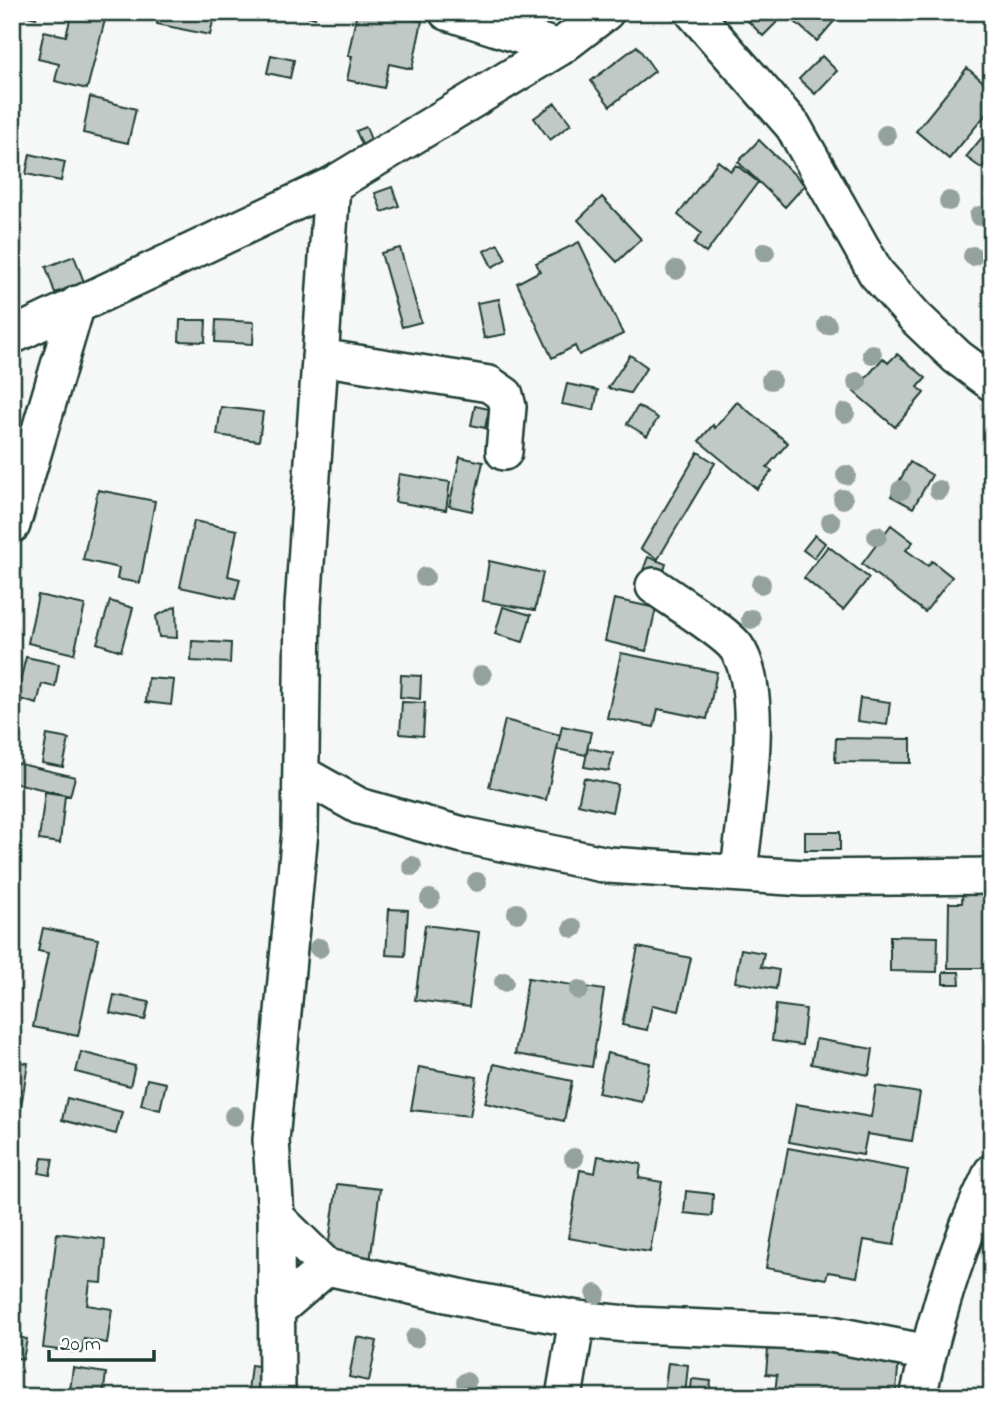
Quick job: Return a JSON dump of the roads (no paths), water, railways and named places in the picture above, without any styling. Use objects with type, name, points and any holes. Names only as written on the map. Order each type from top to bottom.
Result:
[{"type":"street","points":[[447,12],[559,48]]},
{"type":"street","points":[[12,336],[332,185],[559,48],[606,12]]},
{"type":"street","points":[[694,12],[793,126],[876,273],[916,318],[957,357],[992,383]]},
{"type":"street","points":[[277,1397],[276,1217],[271,1140],[300,831],[303,607],[332,185]]},
{"type":"street","points":[[12,526],[78,304]]},
{"type":"street","points":[[320,357],[489,384],[505,395],[508,407],[504,452]]},
{"type":"street","points":[[654,586],[734,645],[748,670],[754,705],[739,873]]},
{"type":"street","points":[[302,774],[359,806],[463,835],[608,865],[804,878],[992,876]]},
{"type":"street","points":[[300,831],[359,806]]},
{"type":"street","points":[[918,1397],[938,1310],[970,1220],[992,1172]]},
{"type":"street","points":[[276,1217],[327,1267],[477,1301],[577,1319],[636,1325],[827,1333],[928,1353]]},
{"type":"street","points":[[276,1311],[327,1267]]},
{"type":"street","points":[[564,1397],[577,1319]]}]
